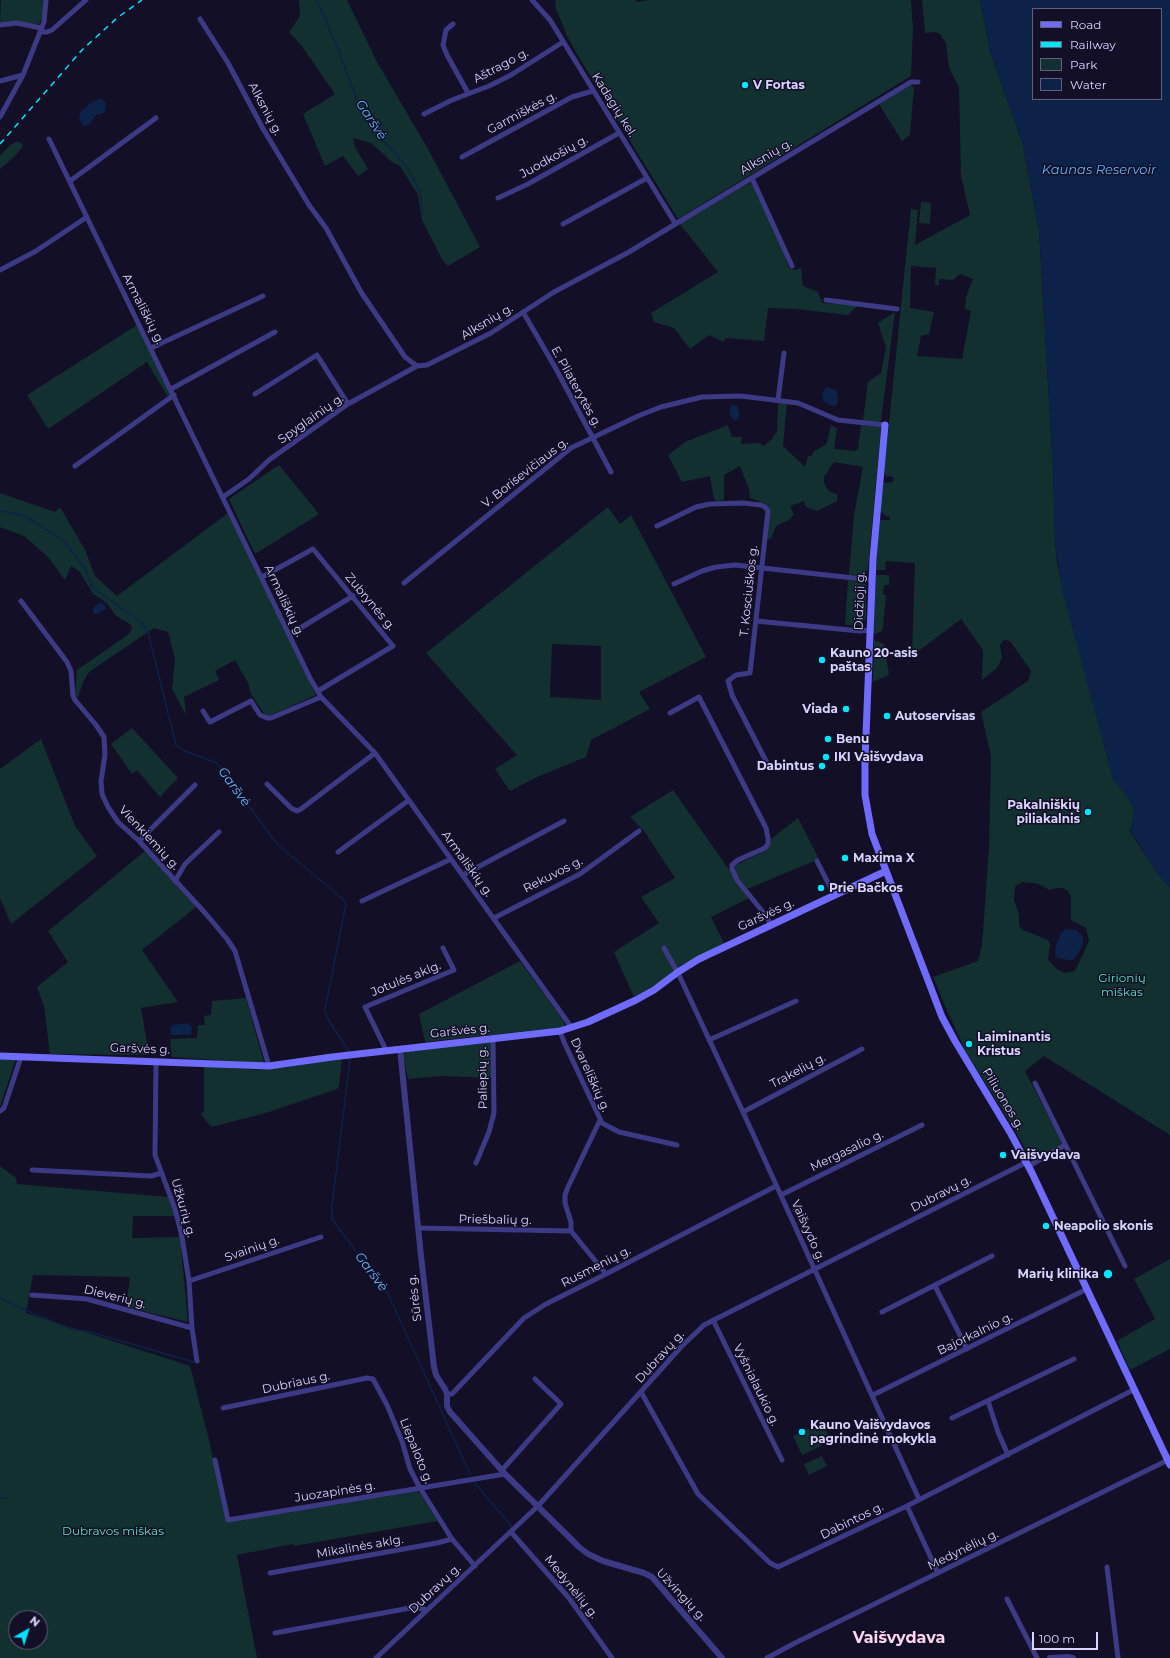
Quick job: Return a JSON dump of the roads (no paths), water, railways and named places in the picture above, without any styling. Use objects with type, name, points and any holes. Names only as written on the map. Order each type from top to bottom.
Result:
[{"type":"main road","name":"Didžioji g.","points":[[885,425],[877,496],[872,580],[865,795],[872,834],[886,871]]},
{"type":"main road","name":"Garšvės g.","points":[[0,1056],[269,1066],[386,1050],[560,1031],[572,1028],[636,1000],[699,959],[886,871]]},
{"type":"main road","name":"Piliuonos g.","points":[[886,871],[942,1017],[1028,1164],[1169,1462]]},
{"type":"street","points":[[0,117],[23,75],[41,30],[46,14],[46,0]]},
{"type":"street","points":[[0,26],[18,23],[47,32],[52,30],[86,0]]},
{"type":"street","name":"Kadagių kel.","points":[[532,0],[548,17],[675,223]]},
{"type":"street","name":"Alksnių g.","points":[[200,19],[228,63],[262,127],[309,205],[326,228],[361,292],[405,357],[417,366],[427,365],[491,333],[554,292],[629,252],[911,82],[918,82]]},
{"type":"street","points":[[453,24],[446,30],[443,45],[468,93]]},
{"type":"street","name":"Aštrago g.","points":[[424,114],[468,93],[489,86],[563,42]]},
{"type":"street","points":[[0,81],[23,75]]},
{"type":"street","name":"Garmiškės g.","points":[[462,157],[572,97],[594,91]]},
{"type":"street","points":[[70,182],[156,118]]},
{"type":"street","name":"Juodkošių g.","points":[[498,198],[528,184],[619,133]]},
{"type":"street","name":"Armališkių g.","points":[[49,139],[172,389],[289,635],[321,697],[375,753],[572,1028]]},
{"type":"street","points":[[563,224],[647,178]]},
{"type":"street","points":[[752,178],[792,266]]},
{"type":"street","points":[[0,270],[36,251],[87,217]]},
{"type":"street","points":[[151,348],[263,296]]},
{"type":"street","points":[[826,300],[897,309]]},
{"type":"street","name":"E. Pliaterytės g.","points":[[523,312],[555,367],[611,472]]},
{"type":"street","points":[[172,389],[275,332]]},
{"type":"street","points":[[778,400],[784,353]]},
{"type":"street","points":[[254,394],[317,355],[348,404]]},
{"type":"street","name":"Spyglainių g.","points":[[223,497],[275,456],[348,404],[417,366]]},
{"type":"street","points":[[75,466],[174,395]]},
{"type":"street","name":"V. Borisevičiaus g.","points":[[404,583],[571,448],[593,439],[638,416],[661,407],[694,398],[732,396],[798,403],[838,420],[885,425]]},
{"type":"street","name":"T. Kosciuškos g.","points":[[657,526],[696,507],[710,504],[743,503],[761,505],[768,511],[750,673],[736,674],[728,681],[732,695],[768,765]]},
{"type":"street","name":"Zubrynės g.","points":[[262,577],[313,549],[393,646],[318,691]]},
{"type":"street","points":[[674,584],[702,571],[716,567],[735,565],[872,580]]},
{"type":"street","points":[[289,635],[353,596]]},
{"type":"street","name":"Vienkiemių g.","points":[[20,601],[67,662],[71,671],[73,696],[96,725],[104,738],[105,755],[100,781],[102,794],[108,807],[118,822],[139,841],[227,939],[235,951],[269,1066]]},
{"type":"street","points":[[756,621],[860,631],[870,630]]},
{"type":"street","points":[[203,711],[210,722],[251,701],[260,715],[271,718],[321,697]]},
{"type":"street","points":[[670,713],[699,697],[766,828],[768,844],[765,848],[738,860],[732,865],[732,869],[737,880],[767,917],[770,925]]},
{"type":"street","points":[[267,784],[291,808],[297,811],[375,753]]},
{"type":"street","points":[[139,841],[195,785]]},
{"type":"street","points":[[338,852],[409,800]]},
{"type":"street","points":[[463,875],[564,821]]},
{"type":"street","name":"Rekuvos g.","points":[[494,918],[580,874],[639,831]]},
{"type":"street","points":[[175,881],[185,864],[219,832]]},
{"type":"street","points":[[362,901],[452,859]]},
{"type":"street","points":[[817,861],[834,895]]},
{"type":"street","name":"Jotulės aklg.","points":[[386,1050],[365,1007],[454,970],[442,948]]},
{"type":"street","name":"Vaišvydo g.","points":[[664,948],[678,972],[743,1112],[919,1499]]},
{"type":"street","points":[[709,1040],[796,1001]]},
{"type":"street","name":"Dvareliškių g.","points":[[560,1031],[600,1120],[579,1160],[565,1195],[565,1203],[571,1222],[571,1231],[606,1274]]},
{"type":"street","name":"Paliepių g.","points":[[476,1163],[489,1132],[494,1112],[493,1039]]},
{"type":"street","name":"Sūrės g.","points":[[400,1049],[418,1228],[436,1375],[445,1388],[447,1394],[447,1406],[450,1412],[504,1472],[538,1506]]},
{"type":"street","name":"Trakelių g.","points":[[743,1112],[862,1049]]},
{"type":"street","points":[[0,1112],[4,1108],[21,1057]]},
{"type":"street","name":"Užkurių g.","points":[[156,1061],[155,1154],[175,1209],[182,1237],[189,1281],[192,1328],[197,1361]]},
{"type":"street","points":[[1034,1084],[1125,1266]]},
{"type":"street","points":[[600,1120],[606,1126],[619,1132],[677,1146]]},
{"type":"street","name":"Mergasalio g.","points":[[780,1195],[922,1125]]},
{"type":"street","name":"Dubravų g.","points":[[376,1658],[538,1506],[696,1332],[713,1320],[1065,1145]]},
{"type":"street","points":[[32,1170],[151,1176],[162,1173]]},
{"type":"street","name":"Rusmenių g.","points":[[447,1394],[452,1394],[524,1318],[546,1304],[776,1186]]},
{"type":"street","name":"Priešbalių g.","points":[[418,1228],[571,1231]]},
{"type":"street","name":"Svainių g.","points":[[189,1281],[321,1237]]},
{"type":"street","points":[[882,1312],[992,1256]]},
{"type":"street","points":[[935,1286],[967,1349]]},
{"type":"street","name":"Bajorkalnio g.","points":[[873,1395],[1087,1289]]},
{"type":"street","name":"Dieverių g.","points":[[32,1295],[87,1299],[192,1328]]},
{"type":"street","name":"Vyšnialaukio g.","points":[[713,1320],[782,1460]]},
{"type":"street","points":[[952,1418],[1074,1359]]},
{"type":"street","name":"Dubriaus g.","points":[[223,1408],[367,1378],[373,1379]]},
{"type":"street","name":"Liepaloto g.","points":[[373,1379],[387,1405],[402,1441],[410,1469],[420,1488],[452,1539],[475,1566]]},
{"type":"street","points":[[504,1472],[561,1404],[535,1379]]},
{"type":"street","name":"Dabintos g.","points":[[641,1392],[698,1494],[774,1566],[778,1567],[783,1566],[907,1506],[1135,1389]]},
{"type":"street","points":[[988,1401],[996,1427],[1008,1455]]},
{"type":"street","name":"Juozapinės g.","points":[[215,1460],[228,1520],[420,1488],[504,1472]]},
{"type":"street","name":"Medynėlių g.","points":[[767,1658],[938,1573],[1169,1462]]},
{"type":"street","name":"Užvingių g.","points":[[538,1506],[588,1554],[620,1567],[644,1573],[652,1577],[722,1658]]},
{"type":"street","points":[[907,1506],[938,1573]]},
{"type":"street","name":"Medynėlių g.","points":[[510,1532],[569,1598],[612,1658]]},
{"type":"street","name":"Mikalinės aklg.","points":[[270,1573],[452,1539]]},
{"type":"street","points":[[1107,1566],[1118,1658]]},
{"type":"street","points":[[1007,1599],[1037,1658]]},
{"type":"street","points":[[275,1633],[410,1608],[424,1609],[426,1611]]},
{"type":"street","points":[[1050,1658],[1073,1658]]},
{"type":"water","name":"Kaunas Reservoir","points":[[980,0],[1170,0],[1170,888],[1158,874],[1130,830],[1134,817],[1133,807],[1128,797],[1113,779],[1061,586],[1055,543],[1053,469],[1039,230],[1023,145],[990,51]]},
{"type":"water","points":[[100,98],[106,103],[105,112],[96,115],[89,125],[83,126],[79,119],[80,113],[89,104]]},
{"type":"water","points":[[827,387],[837,392],[838,400],[836,406],[829,405],[823,401],[822,393]]},
{"type":"water","points":[[733,404],[738,406],[739,417],[736,421],[733,420],[730,415],[730,407]]},
{"type":"water","points":[[100,602],[105,605],[106,609],[97,614],[93,613],[93,608]]},
{"type":"water","points":[[1066,929],[1076,930],[1083,936],[1083,945],[1075,958],[1071,961],[1058,958],[1055,954],[1056,944],[1062,932]]},
{"type":"water","points":[[188,1023],[192,1027],[191,1035],[171,1034],[170,1029],[172,1025]]},
{"type":"waterway","name":"Garšvė","points":[[317,0],[339,51],[358,104],[383,140],[406,166],[420,192],[423,213]]},
{"type":"waterway","name":"Garšvė","points":[[0,511],[23,515],[63,540],[84,567],[93,588],[142,623],[148,632],[176,745],[185,751],[217,763],[277,844],[343,899],[346,904],[325,1010],[328,1019],[348,1050]]},
{"type":"waterway","name":"Garšvė","points":[[350,1060],[332,1206],[332,1219],[388,1294],[470,1474]]},
{"type":"waterway","points":[[0,1298],[71,1329],[86,1331],[194,1362]]},
{"type":"waterway","name":"Garšvė","points":[[474,1482],[512,1527]]},
{"type":"waterway","points":[[0,1498],[7,1498]]},
{"type":"railway","points":[[0,144],[82,50],[117,18],[142,0]]},
{"type":"place","name":"V Fortas","points":[[745,85]]},
{"type":"place","name":"Kauno 20-asis paštas","points":[[822,660]]},
{"type":"place","name":"Viada","points":[[846,709]]},
{"type":"place","name":"Autoservisas","points":[[887,716]]},
{"type":"place","name":"Benu","points":[[828,739]]},
{"type":"place","name":"IKI Vaišvydava","points":[[826,757]]},
{"type":"place","name":"Dabintus","points":[[822,766]]},
{"type":"place","name":"Pakalniškių piliakalnis","points":[[1088,812]]},
{"type":"place","name":"Maxima X","points":[[845,858]]},
{"type":"place","name":"Prie Bačkos","points":[[821,888]]},
{"type":"place","name":"Laiminantis Kristus","points":[[969,1044]]},
{"type":"place","name":"Vaišvydava","points":[[1003,1155]]},
{"type":"place","name":"Neapolio skonis","points":[[1046,1226]]},
{"type":"place","name":"Marių klinika","points":[[1108,1274]]},
{"type":"place","name":"Kauno Vaišvydavos pagrindinė mokykla","points":[[802,1432]]},
{"type":"district","name":"Vaišvydava","points":[[899,1638]]},
{"type":"park label","name":"Girionių miškas","points":[[1122,985]]},
{"type":"park label","name":"Dubravos miškas","points":[[113,1531]]}]
